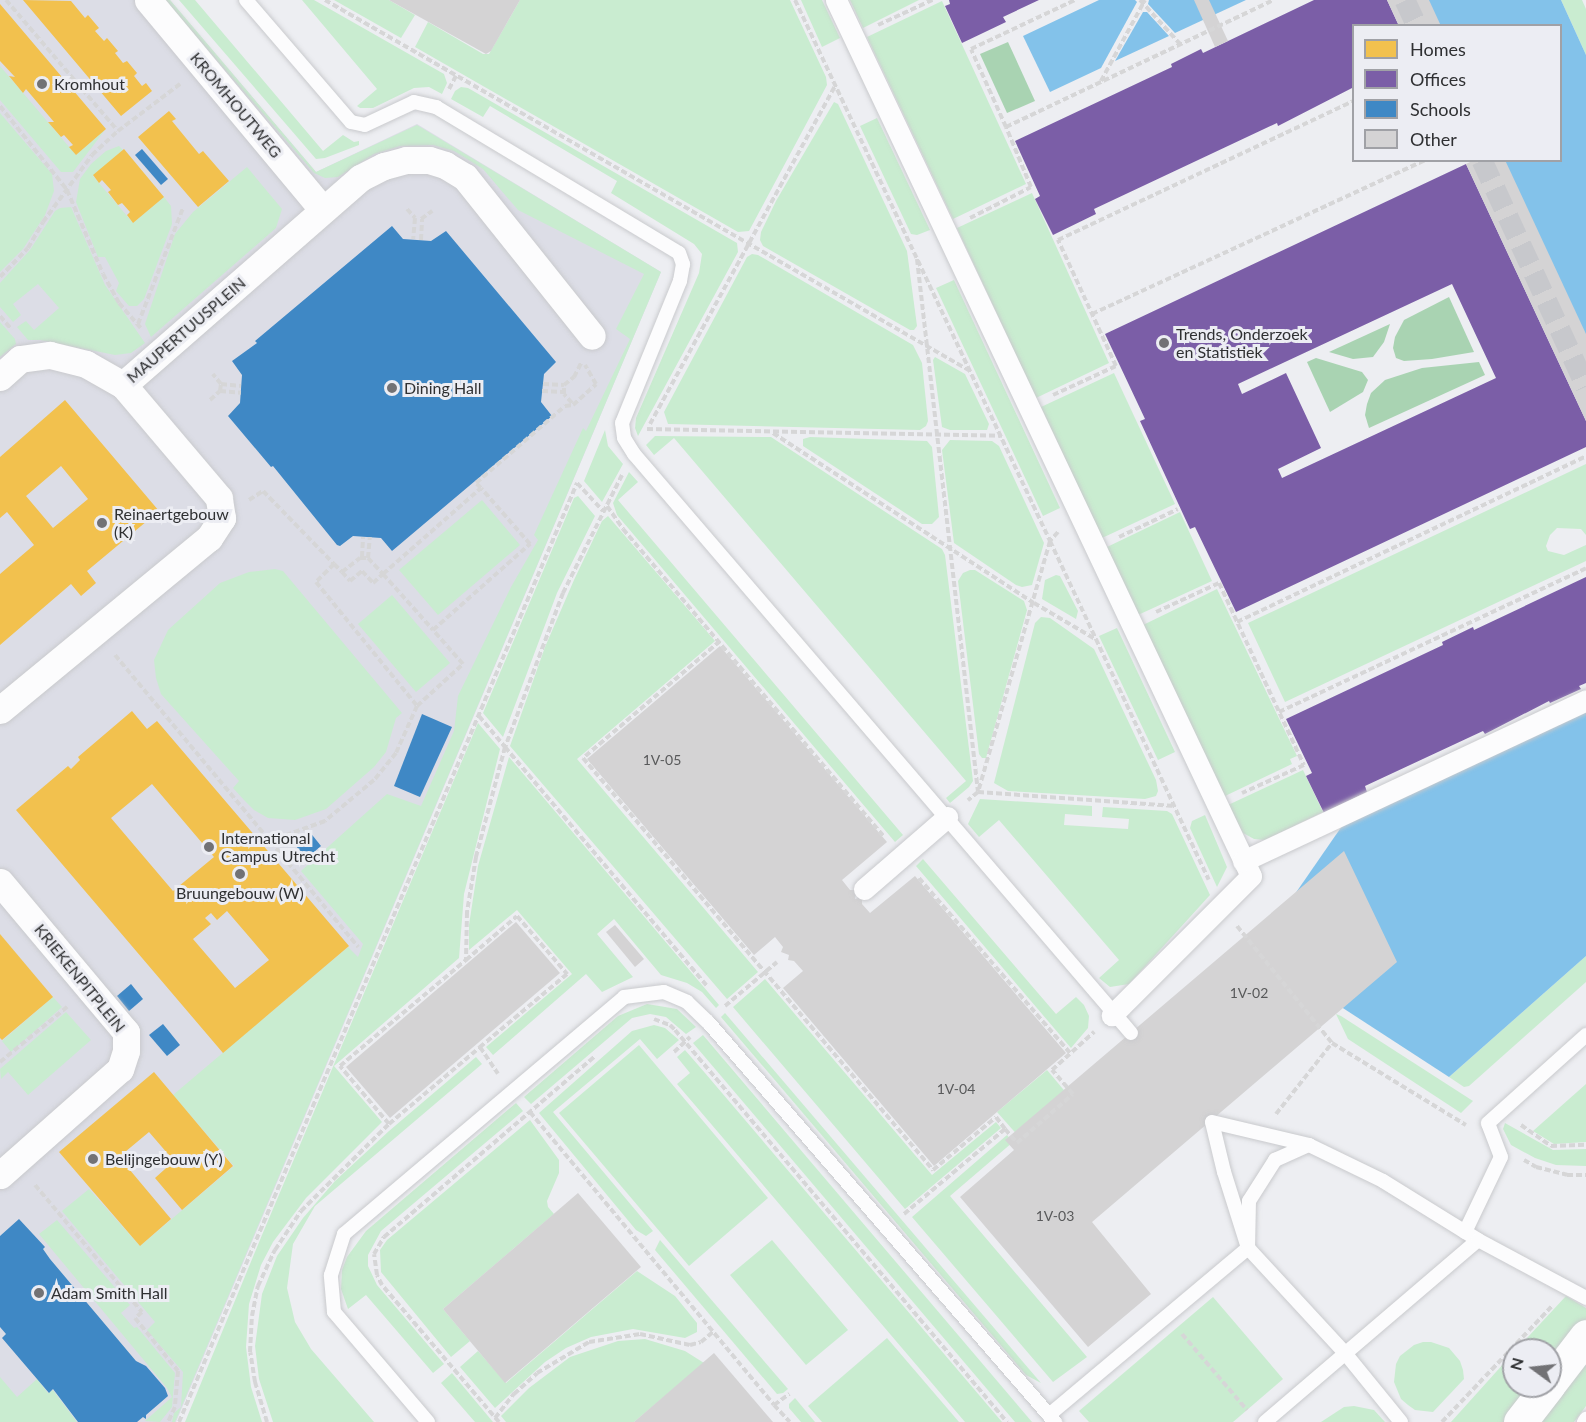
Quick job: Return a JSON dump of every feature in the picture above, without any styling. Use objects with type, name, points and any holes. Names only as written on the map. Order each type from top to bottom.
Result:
[{"type":"main road","points":[[1562,1367],[1586,1336]]},
{"type":"main road","points":[[1520,1422],[1538,1398]]},
{"type":"street","name":"KROMHOUTWEG","points":[[148,0],[323,210]]},
{"type":"street","points":[[836,0],[1251,876],[1112,1015]]},
{"type":"street","name":"MAUPERTUUSPLEIN","points":[[222,518],[219,498],[123,385],[360,178],[384,166],[406,160],[429,160],[445,165],[465,177],[587,347]]},
{"type":"street","points":[[0,377],[20,359],[50,355],[86,364],[123,385]]},
{"type":"street","points":[[0,710],[209,538],[222,518]]},
{"type":"street","points":[[1243,861],[1586,700]]},
{"type":"street","points":[[864,889],[947,818]]},
{"type":"street","name":"KRIEKENPITPLEIN","points":[[0,882],[92,988],[126,1032],[126,1051],[120,1069],[8,1168]]},
{"type":"lane","points":[[246,0],[351,122],[365,125],[414,102],[436,107],[679,253],[683,264],[681,281],[622,423],[624,438],[634,454],[947,818],[1112,1015],[1131,1033]]},
{"type":"lane","points":[[428,1422],[334,1312],[331,1275],[344,1234],[624,997],[664,992],[687,1002],[708,1022],[1052,1418],[1248,1248],[1249,1201],[1275,1160],[1309,1145]]},
{"type":"lane","points":[[1465,1232],[1501,1157],[1488,1123],[1586,1035]]},
{"type":"lane","points":[[1401,1422],[1345,1353],[1248,1248],[1224,1172],[1212,1122],[1309,1145],[1383,1181],[1478,1240],[1570,1287],[1586,1298]]},
{"type":"lane","points":[[1265,1422],[1478,1240]]},
{"type":"path","points":[[6,0],[118,131]]},
{"type":"path","points":[[325,0],[972,372]]},
{"type":"path","points":[[795,0],[972,372],[1221,906],[1332,1043],[1536,1167],[1567,1175],[1586,1175]]},
{"type":"path","points":[[945,230],[1031,187],[971,50],[1075,0]]},
{"type":"path","points":[[1006,127],[1273,0]]},
{"type":"path","points":[[1101,82],[1143,1],[1180,44]]},
{"type":"path","points":[[0,277],[28,248],[92,154],[202,64]]},
{"type":"path","points":[[710,988],[505,747],[563,593],[606,505],[835,86]]},
{"type":"path","points":[[1028,406],[1116,366],[1058,240],[1352,101]]},
{"type":"path","points":[[0,106],[67,190],[103,274],[119,303],[138,324],[159,354]]},
{"type":"path","points":[[1092,314],[1422,162]]},
{"type":"path","points":[[138,324],[183,208]]},
{"type":"path","points":[[407,209],[415,218],[422,219],[432,211]]},
{"type":"path","points":[[413,239],[415,218]]},
{"type":"path","points":[[421,240],[422,219]]},
{"type":"path","points":[[917,256],[938,435],[948,547],[978,792]]},
{"type":"path","points":[[433,630],[530,544],[476,483],[596,384],[587,347]]},
{"type":"path","points":[[213,374],[221,384],[242,386]]},
{"type":"path","points":[[563,392],[564,386],[574,377]]},
{"type":"path","points":[[210,400],[220,391],[221,384]]},
{"type":"path","points":[[543,384],[564,386]]},
{"type":"path","points":[[220,391],[241,393]]},
{"type":"path","points":[[542,391],[563,392],[572,403]]},
{"type":"path","points":[[647,429],[1002,436]]},
{"type":"path","points":[[773,433],[1034,603],[1096,639]]},
{"type":"path","points":[[1237,622],[1586,456]]},
{"type":"path","points":[[179,1422],[577,483],[603,512]]},
{"type":"path","points":[[222,518],[263,491],[350,581],[362,571],[373,583],[481,488]]},
{"type":"path","points":[[606,505],[623,529],[1070,1053]]},
{"type":"path","points":[[947,818],[978,792],[1050,542],[1059,530],[1082,519]]},
{"type":"path","points":[[362,557],[363,537]]},
{"type":"path","points":[[368,558],[370,537]]},
{"type":"path","points":[[270,841],[325,821],[374,780],[396,753],[417,706],[463,664],[368,558],[362,557],[342,572]]},
{"type":"path","points":[[334,564],[316,582],[417,706]]},
{"type":"path","points":[[1279,712],[1586,568]]},
{"type":"path","points":[[1131,624],[1219,583],[1304,765],[1181,820]]},
{"type":"path","points":[[95,631],[358,947]]},
{"type":"path","points":[[720,641],[583,758],[933,1170],[996,1118],[1017,1143],[1073,1094],[1052,1070],[1112,1015]]},
{"type":"path","points":[[978,792],[1175,806]]},
{"type":"path","points":[[389,1124],[340,1066],[466,960]]},
{"type":"path","points":[[0,1062],[92,988]]},
{"type":"path","points":[[718,998],[733,1016]]},
{"type":"path","points":[[648,1019],[662,1021],[675,1030],[1007,1422]]},
{"type":"path","points":[[1260,1133],[1332,1043]]},
{"type":"path","points":[[600,1052],[384,1237],[374,1254],[376,1275],[382,1285],[497,1420],[514,1394],[537,1373],[589,1342],[640,1334],[690,1345],[701,1342],[714,1331]]},
{"type":"path","points":[[1500,1111],[1551,1146],[1586,1145]]},
{"type":"path","points":[[902,1215],[1005,1129]]},
{"type":"path","points":[[8,1168],[142,1312],[135,1318],[178,1371],[175,1407],[168,1422]]},
{"type":"path","points":[[1442,1422],[1570,1287]]},
{"type":"path","points":[[1167,1316],[1250,1413]]},
{"type":"path","points":[[774,1405],[790,1422]]},
{"type":"shaded area","name":"International Campus Utrecht","points":[[0,0],[170,0],[316,172],[417,124],[661,272],[176,1422],[0,1422]]},
{"type":"green space","points":[[165,0],[170,0],[316,172],[417,125],[661,272],[175,1422],[172,1422],[174,1413],[181,1407],[183,1372],[147,1330],[155,1322],[62,1211],[89,1189],[140,1246],[234,1166],[173,1095],[348,947],[358,957],[363,944],[301,871],[387,794],[421,806],[454,731],[458,696],[511,587],[538,540],[534,535],[583,428],[586,431],[630,339],[616,329],[644,274],[518,210],[483,169],[454,151],[433,145],[400,146],[374,154],[338,177],[325,178],[314,173]]},
{"type":"green space","points":[[179,0],[195,0],[323,151],[343,135],[354,142],[359,141],[359,145],[325,158],[316,159]]},
{"type":"green space","points":[[302,0],[314,0],[444,74],[447,83],[442,94],[429,87],[414,88],[373,108],[357,106],[377,89]]},
{"type":"green space","points":[[334,0],[389,0],[415,15],[401,38]]},
{"type":"green space","points":[[520,0],[790,0],[826,77],[827,85],[749,231],[738,232],[415,47],[428,22],[483,54],[489,54]]},
{"type":"green space","points":[[801,0],[822,0],[840,38],[822,47]]},
{"type":"green space","points":[[850,0],[919,0],[863,28]]},
{"type":"green space","points":[[1561,0],[1582,0],[1586,9],[1586,55]]},
{"type":"green space","points":[[942,1],[1026,184],[953,219],[867,37]]},
{"type":"green space","points":[[1008,42],[1035,101],[1007,113],[980,54]]},
{"type":"green space","points":[[0,66],[76,155],[105,130],[73,172],[61,172],[0,100]]},
{"type":"green space","points":[[461,87],[468,88],[737,243],[738,252],[638,436],[635,428],[636,418],[699,273],[702,254],[694,244],[611,193],[617,181],[490,106],[483,117],[451,99],[455,91]]},
{"type":"green space","points":[[834,102],[838,104],[907,251],[917,326],[914,330],[910,330],[763,246],[760,240],[761,232],[776,201]]},
{"type":"green space","points":[[0,113],[52,174],[54,191],[45,215],[23,249],[0,272]]},
{"type":"green space","points":[[877,118],[930,230],[917,235],[911,234],[860,126]]},
{"type":"green space","points":[[119,146],[123,150],[93,176],[133,223],[164,197],[171,206],[172,224],[144,299],[137,306],[129,306],[116,291],[119,283],[105,257],[98,257],[76,202],[80,179],[91,164],[106,151]]},
{"type":"green space","points":[[247,167],[282,209],[276,228],[151,337],[145,324],[175,234],[193,212]]},
{"type":"green space","points":[[1032,193],[1109,363],[1036,398],[957,228]]},
{"type":"green space","points":[[71,207],[105,285],[145,343],[131,353],[115,355],[40,340],[28,340],[17,327],[26,321],[34,330],[59,308],[38,284],[13,304],[21,315],[13,322],[0,307],[0,283],[30,250],[55,211]]},
{"type":"green space","points":[[752,254],[758,255],[913,345],[922,363],[928,421],[926,426],[920,430],[668,424],[664,412],[747,257]]},
{"type":"green space","points":[[954,280],[1060,508],[1043,516],[936,288]]},
{"type":"green space","points":[[1449,297],[1474,352],[1432,359],[1404,361],[1396,358],[1393,348],[1395,337],[1404,320]]},
{"type":"green space","points":[[0,322],[15,339],[16,344],[0,357]]},
{"type":"green space","points":[[1390,324],[1384,342],[1373,357],[1353,359],[1329,352]]},
{"type":"green space","points":[[935,357],[965,374],[989,424],[987,430],[950,430],[942,427],[933,360]]},
{"type":"green space","points":[[1316,358],[1362,372],[1368,380],[1363,392],[1330,412],[1307,362]]},
{"type":"green space","points":[[1479,362],[1485,375],[1369,428],[1365,415],[1367,404],[1371,393],[1385,380],[1422,368]]},
{"type":"green space","points":[[1114,373],[1175,504],[1102,538],[1041,407]]},
{"type":"green space","points":[[605,430],[608,446],[623,464],[602,502],[584,481]]},
{"type":"green space","points":[[655,436],[771,437],[942,549],[945,555],[973,781],[969,787],[950,803],[946,798],[966,781],[674,438],[654,455],[646,445]]},
{"type":"green space","points":[[810,437],[927,441],[932,447],[939,517],[932,524],[922,524],[803,446],[803,439]]},
{"type":"green space","points":[[950,440],[992,441],[999,446],[1044,543],[1032,585],[1022,587],[1016,585],[954,543],[942,450]]},
{"type":"green space","points":[[1586,464],[1586,535],[1581,529],[1557,528],[1550,535],[1546,546],[1548,551],[1564,555],[1586,545],[1586,561],[1285,702],[1248,623]]},
{"type":"green space","points":[[629,472],[638,482],[618,500],[903,835],[895,842],[617,515],[613,503]]},
{"type":"green space","points":[[578,496],[595,516],[557,593],[503,737],[483,713],[574,498]]},
{"type":"green space","points":[[482,500],[520,545],[438,615],[399,570]]},
{"type":"green space","points":[[1180,512],[1212,581],[1138,615],[1107,547]]},
{"type":"green space","points":[[608,516],[715,641],[577,759],[758,972],[727,999],[510,746],[545,647],[602,521]]},
{"type":"green space","points":[[275,569],[283,571],[402,713],[396,718],[386,752],[374,767],[326,809],[295,820],[268,818],[254,810],[233,788],[239,781],[161,694],[154,660],[168,630],[220,583],[249,572]]},
{"type":"green space","points":[[975,570],[1024,601],[1027,610],[986,758],[982,758],[979,754],[958,581],[963,573]]},
{"type":"green space","points":[[1056,575],[1060,576],[1078,611],[1076,619],[1042,599],[1045,580]]},
{"type":"green space","points":[[1217,589],[1297,756],[1290,759],[1292,764],[1223,797],[1143,625]]},
{"type":"green space","points":[[392,595],[450,663],[416,692],[358,624]]},
{"type":"green space","points":[[1041,617],[1050,618],[1094,649],[1156,780],[1158,791],[1156,796],[1145,799],[1008,791],[994,783],[1035,623]]},
{"type":"green space","points":[[1117,628],[1175,752],[1158,760],[1099,636]]},
{"type":"green space","points":[[478,723],[500,749],[464,894],[459,958],[334,1066],[382,1122],[306,1198],[273,1242],[261,1265],[249,1304],[246,1347],[251,1387],[262,1422],[185,1422],[262,1235]]},
{"type":"green space","points":[[509,757],[719,1005],[716,1008],[702,992],[687,983],[661,975],[614,919],[597,934],[633,977],[602,992],[586,974],[493,1055],[486,1047],[572,974],[517,910],[469,950],[469,925],[478,866]]},
{"type":"green space","points":[[1303,770],[1323,812],[1265,840],[1254,839],[1243,833],[1228,805]]},
{"type":"green space","points":[[980,799],[1092,806],[1092,816],[1065,814],[1064,825],[1128,829],[1129,819],[1102,817],[1103,807],[1167,811],[1172,814],[1210,895],[1129,984],[1110,987],[1099,978],[1119,960],[999,820],[979,837],[968,824]]},
{"type":"green space","points":[[1205,815],[1227,867],[1217,887],[1190,828],[1192,821]]},
{"type":"green space","points":[[923,859],[1056,1014],[1076,997],[1084,1005],[1089,1016],[1088,1028],[1071,1048],[916,866]]},
{"type":"green space","points":[[1586,956],[1586,982],[1469,1086],[1464,1087],[1449,1077]]},
{"type":"green space","points":[[765,979],[932,1175],[996,1122],[1001,1128],[905,1209],[733,1007]]},
{"type":"green space","points":[[53,997],[62,1007],[11,1052],[2,1041]]},
{"type":"green space","points":[[647,1004],[677,1009],[696,1027],[686,1034],[666,1017],[650,1014],[632,1018],[531,1104],[524,1097],[618,1016]]},
{"type":"green space","points":[[66,1012],[91,1040],[28,1095],[8,1072],[1,1079],[0,1069]]},
{"type":"green space","points":[[725,1013],[1041,1383],[1026,1375],[721,1017]]},
{"type":"green space","points":[[1336,1014],[1473,1101],[1461,1113],[1348,1039]]},
{"type":"green space","points":[[654,1025],[665,1028],[679,1040],[657,1059],[640,1039],[553,1112],[653,1231],[646,1236],[636,1230],[539,1113],[632,1031]]},
{"type":"green space","points":[[703,1035],[1032,1422],[1015,1422],[693,1043]]},
{"type":"green space","points":[[639,1045],[768,1198],[689,1266],[559,1113]]},
{"type":"green space","points":[[685,1050],[1002,1422],[965,1422],[677,1084],[690,1073],[677,1057]]},
{"type":"green space","points":[[476,1057],[482,1064],[315,1206],[293,1244],[287,1288],[295,1322],[311,1349],[374,1422],[273,1422],[259,1379],[255,1346],[262,1294],[277,1256],[303,1218],[335,1181],[389,1131]]},
{"type":"green space","points":[[1047,1070],[1068,1095],[1019,1137],[997,1112]]},
{"type":"green space","points":[[1586,1084],[1586,1142],[1554,1144],[1533,1131]]},
{"type":"green space","points":[[516,1103],[523,1111],[381,1231],[368,1255],[368,1266],[377,1285],[444,1364],[433,1373],[366,1295],[348,1309],[341,1289],[342,1270],[347,1257],[366,1231]]},
{"type":"green space","points":[[530,1120],[559,1160],[559,1173],[547,1201],[548,1207],[554,1214],[443,1309],[470,1341],[451,1357],[381,1272],[380,1250],[387,1240]]},
{"type":"green space","points":[[1505,1123],[1553,1150],[1586,1149],[1586,1166],[1556,1165],[1535,1158],[1511,1145],[1503,1129]]},
{"type":"green space","points":[[1007,1135],[1013,1142],[950,1196],[1087,1357],[1053,1382],[912,1217]]},
{"type":"green space","points":[[57,1220],[130,1305],[121,1313],[134,1328],[137,1327],[175,1373],[172,1407],[160,1422],[145,1421],[172,1397],[167,1388],[39,1234]]},
{"type":"green space","points":[[660,1240],[788,1389],[777,1394],[655,1250]]},
{"type":"green space","points":[[772,1240],[848,1330],[806,1365],[730,1275]]},
{"type":"green space","points":[[637,1271],[675,1296],[697,1323],[697,1332],[685,1338],[633,1329],[591,1337],[566,1348],[545,1362],[495,1408],[460,1367],[478,1351],[506,1383]]},
{"type":"green space","points":[[1566,1296],[1586,1308],[1586,1319],[1562,1351],[1562,1338],[1527,1338]]},
{"type":"green space","points":[[1213,1297],[1283,1379],[1233,1422],[1089,1422],[1079,1411]]},
{"type":"green space","points":[[887,1338],[959,1422],[822,1422],[808,1406]]},
{"type":"green space","points":[[645,1339],[685,1351],[704,1363],[634,1422],[506,1422],[501,1416],[529,1388],[570,1357],[618,1341]]},
{"type":"green space","points":[[1423,1342],[1449,1348],[1460,1361],[1463,1370],[1464,1379],[1433,1412],[1415,1410],[1408,1405],[1401,1399],[1394,1382],[1396,1364],[1400,1356],[1414,1345]]},
{"type":"green space","points":[[1586,1357],[1586,1406],[1574,1422],[1535,1422],[1554,1398],[1562,1398],[1562,1388]]},
{"type":"green space","points":[[1502,1365],[1502,1398],[1527,1398],[1508,1422],[1451,1422]]},
{"type":"green space","points":[[452,1373],[493,1422],[475,1422],[441,1383]]},
{"type":"green space","points":[[0,1377],[17,1397],[37,1379],[48,1393],[53,1390],[77,1422],[0,1422]]},
{"type":"green space","points":[[795,1398],[815,1422],[801,1422],[789,1408],[789,1404]]},
{"type":"green space","points":[[1354,1406],[1374,1410],[1385,1422],[1321,1422],[1344,1407]]},
{"type":"water","points":[[1099,0],[1135,0],[1137,2],[1101,68],[1050,92],[1023,36]]},
{"type":"water","points":[[1149,0],[1246,0],[1175,33],[1148,4]]},
{"type":"water","points":[[1419,0],[1561,0],[1586,55],[1586,356],[1494,162],[1562,162],[1562,24],[1431,24]]},
{"type":"water","points":[[1143,12],[1147,12],[1169,36],[1115,61]]},
{"type":"water","points":[[1586,711],[1586,956],[1449,1077],[1329,999],[1286,907],[1342,826]]},
{"type":"building: Homes","name":"Kromhout","points":[[23,0],[71,1],[85,18],[88,15],[99,28],[95,31],[104,41],[107,38],[118,51],[115,53],[123,63],[127,61],[137,73],[134,76],[142,86],[146,83],[152,91],[121,116]]},
{"type":"building: Homes","name":"Kromhout","points":[[0,4],[106,129],[76,155],[69,147],[73,145],[64,135],[61,137],[48,122],[54,122],[26,89],[23,93],[9,76],[15,77],[0,61]]},
{"type":"building: Homes","points":[[169,111],[176,119],[172,121],[199,154],[203,151],[229,181],[198,207],[138,137]]},
{"type":"building: Homes","points":[[124,149],[164,197],[133,223],[127,215],[130,212],[122,203],[118,205],[108,192],[111,190],[102,180],[99,183],[93,175]]},
{"type":"building: Homes","name":"Reinaertgebouw (K)","points":[[65,400],[159,511],[87,571],[96,583],[81,596],[71,584],[0,645],[0,574],[34,545],[7,512],[0,518],[0,457]],"holes":[[[61,466],[88,499],[53,528],[26,496]]]},
{"type":"building: Homes","name":"Bruungebouw (W)","points":[[132,711],[147,729],[157,721],[349,946],[223,1053],[16,810],[68,766],[71,769],[80,760],[78,757]],"holes":[[[152,784],[214,857],[173,891],[111,818]],[[227,911],[269,960],[235,988],[193,939],[211,924],[205,918],[211,913],[217,920]]]},
{"type":"building: Homes","points":[[0,934],[53,997],[2,1040],[0,1038]]},
{"type":"building: Homes","name":"Belijngebouw (Y)","points":[[154,1072],[233,1166],[182,1210],[155,1178],[174,1161],[149,1132],[119,1157],[171,1219],[140,1246],[59,1152]]},
{"type":"building: Offices","points":[[949,0],[1039,0],[1003,17],[1006,22],[962,43],[945,6],[950,4]]},
{"type":"building: Offices","points":[[1314,0],[1387,0],[1398,24],[1352,24],[1352,88],[1278,126],[1277,123],[1094,209],[1096,214],[1053,235],[1035,199],[1040,196],[1015,141],[1172,67],[1171,64],[1201,49],[1203,53]]},
{"type":"building: Offices","points":[[1466,164],[1586,421],[1586,447],[1236,612],[1195,527],[1190,529],[1140,421],[1145,419],[1105,334]],"holes":[[[1452,284],[1496,378],[1282,478],[1278,469],[1321,448],[1286,373],[1242,394],[1238,384]]]},
{"type":"building: Offices","points":[[1586,577],[1586,683],[1579,686],[1581,689],[1550,703],[1549,701],[1485,734],[1483,731],[1365,786],[1367,792],[1324,813],[1306,776],[1312,773],[1286,719],[1443,645],[1442,642],[1473,627],[1474,630]]},
{"type":"building: Schools","points":[[142,149],[168,179],[161,185],[135,155]]},
{"type":"building: Schools","name":"Dining Hall","points":[[392,226],[403,239],[431,241],[446,231],[556,362],[544,374],[541,402],[552,416],[392,551],[381,538],[353,536],[340,546],[337,545],[273,466],[271,467],[228,416],[240,403],[242,375],[232,361],[257,343],[255,341]]},
{"type":"building: Schools","points":[[422,714],[452,727],[420,797],[394,786]]},
{"type":"building: Schools","points":[[309,831],[321,846],[307,858],[294,844]]},
{"type":"building: Schools","points":[[131,984],[143,999],[129,1011],[117,996]]},
{"type":"building: Schools","points":[[163,1024],[180,1045],[167,1056],[149,1035]]},
{"type":"building: Schools","name":"Adam Smith Hall","points":[[19,1219],[45,1247],[43,1249],[50,1259],[136,1361],[146,1366],[165,1388],[168,1396],[146,1415],[146,1419],[143,1417],[137,1422],[78,1422],[53,1389],[49,1393],[2,1338],[6,1334],[0,1327],[0,1236]]},
{"type":"building: Other","points":[[389,0],[520,0],[491,51],[486,54]]},
{"type":"building: Other","points":[[1194,0],[1209,0],[1228,41],[1215,47]]},
{"type":"building: Other","points":[[1387,0],[1429,0],[1440,24],[1398,24]]},
{"type":"building: Other","points":[[1506,162],[1586,334],[1586,421],[1466,164]]},
{"type":"building: Other","points":[[720,646],[887,842],[842,880],[850,890],[856,890],[855,899],[862,897],[862,904],[870,913],[915,876],[1066,1053],[934,1166],[783,988],[803,971],[794,961],[788,960],[789,955],[781,952],[783,947],[775,937],[754,955],[587,759]]},
{"type":"building: Other","points":[[1344,851],[1397,962],[1092,1222],[1151,1294],[1088,1347],[960,1197],[1014,1150],[1005,1140]]},
{"type":"building: Other","points":[[516,922],[560,973],[390,1118],[346,1067]]},
{"type":"building: Other","points":[[615,925],[644,959],[635,967],[606,932]]},
{"type":"building: Other","points":[[578,1193],[641,1267],[505,1383],[443,1309]]},
{"type":"building: Other","points":[[714,1353],[773,1422],[634,1422]]},
{"type":"tunnel","points":[[1405,0],[1416,24]]},
{"type":"tunnel","points":[[1483,162],[1586,386]]},
{"type":"place","name":"Kromhout","points":[[42,84]]},
{"type":"place","name":"Trends, Onderzoek en Statistiek","points":[[1164,343]]},
{"type":"place","name":"Dining Hall","points":[[392,388]]},
{"type":"place","name":"Reinaertgebouw (K)","points":[[102,523]]},
{"type":"place","name":"International Campus Utrecht","points":[[209,847]]},
{"type":"place","name":"Bruungebouw (W)","points":[[240,874]]},
{"type":"place","name":"Belijngebouw (Y)","points":[[93,1159]]},
{"type":"place","name":"Adam Smith Hall","points":[[39,1293]]}]
